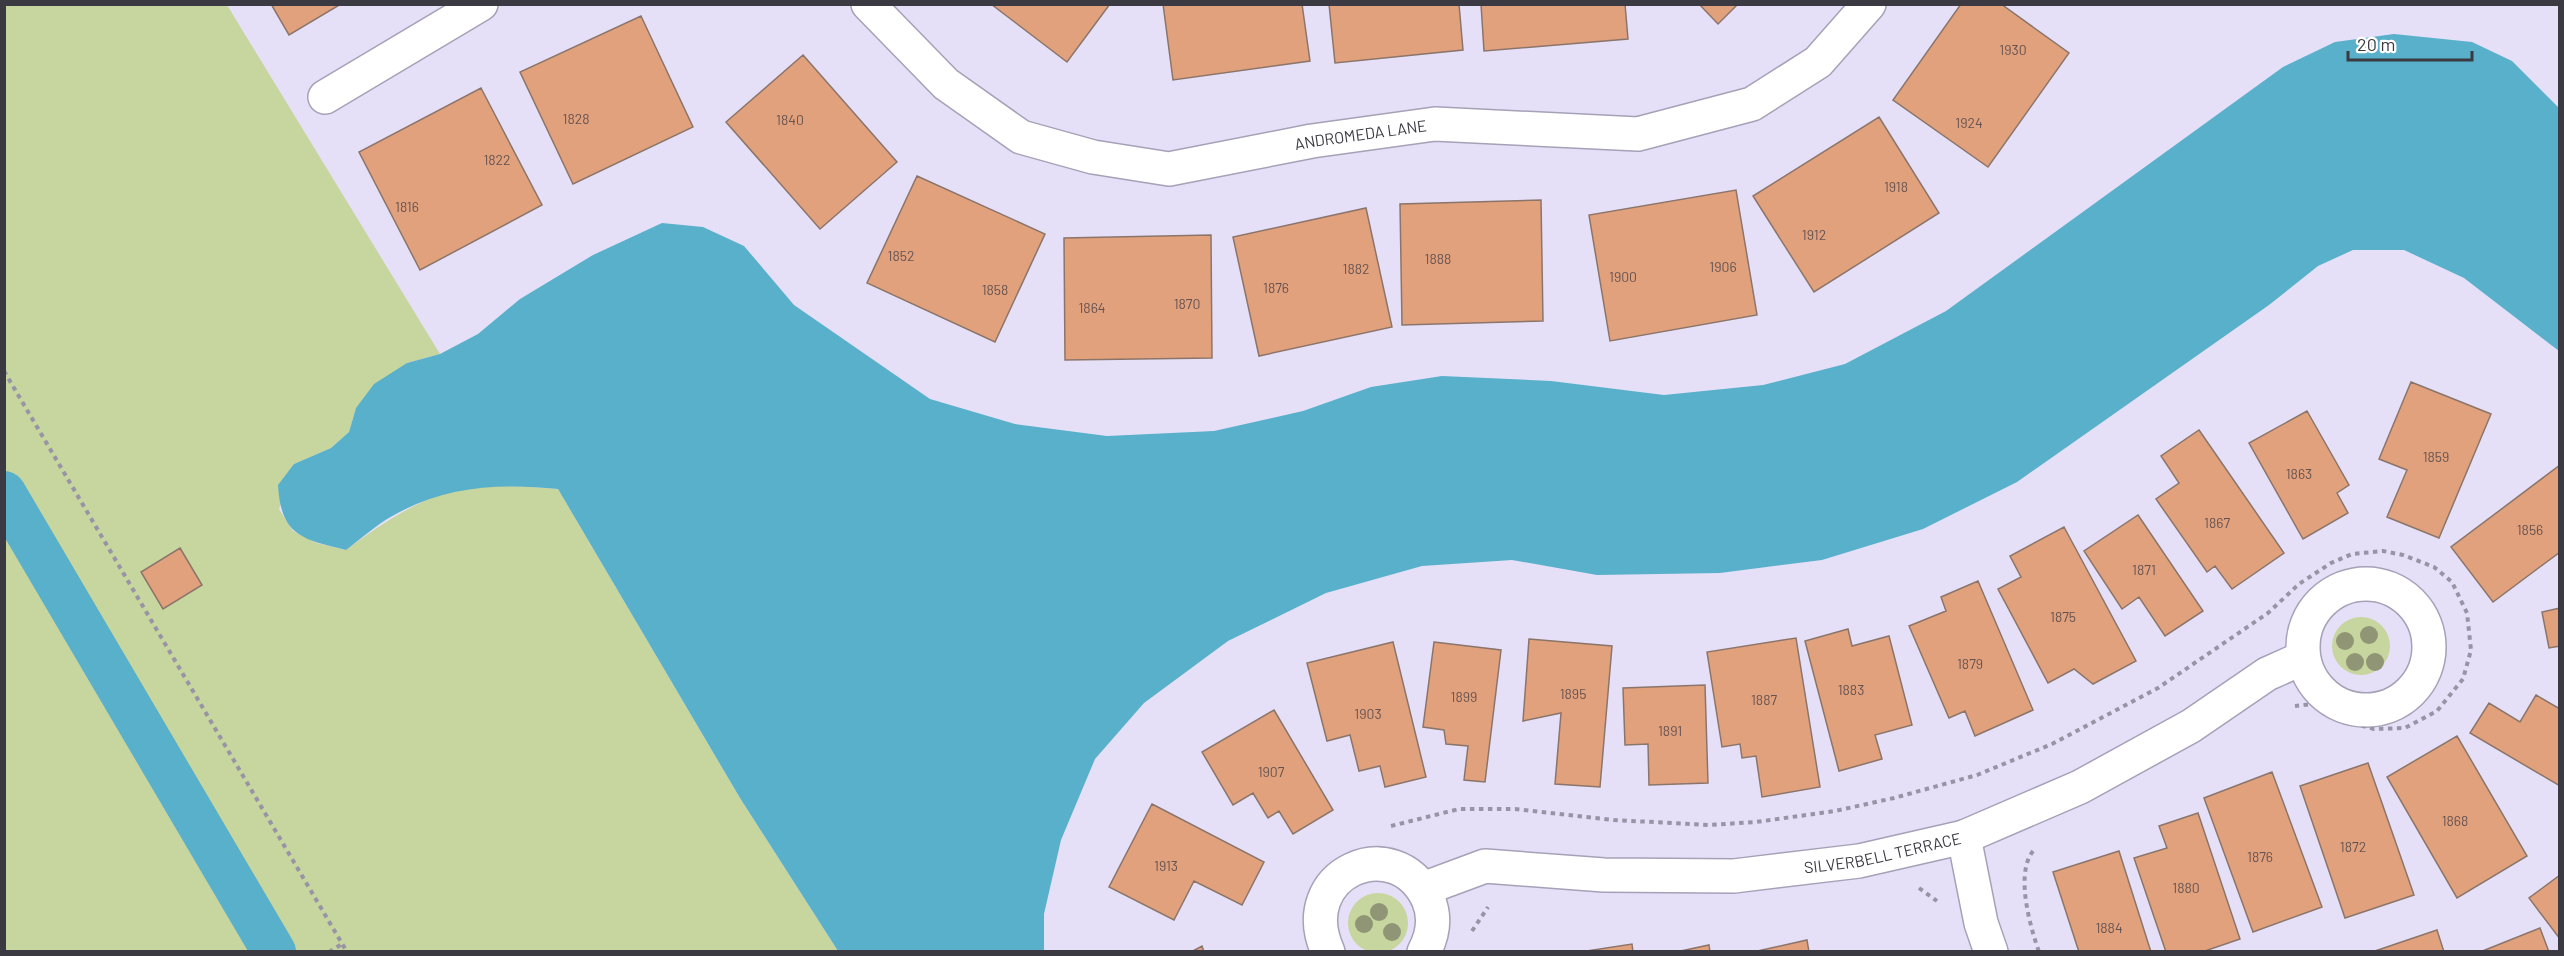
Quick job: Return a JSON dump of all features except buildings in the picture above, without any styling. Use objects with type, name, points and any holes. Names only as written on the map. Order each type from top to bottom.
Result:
[{"type":"street","points":[[325,97],[482,4]]},
{"type":"street","name":"ANDROMEDA LANE","points":[[868,4],[946,84],[1021,137],[1093,157],[1169,169],[1312,141],[1436,124],[1638,134],[1752,104],[1818,62],[1869,4]]},
{"type":"street","name":"SILVERBELL TERRACE","points":[[1423,889],[1485,867],[1604,875],[1734,876],[1858,861],[1964,837],[2080,787],[2191,726],[2267,674],[2303,658]]},
{"type":"street","points":[[1964,837],[1982,923],[1991,951]]},
{"type":"street","points":[[1328,951],[1322,938],[1319,920],[1322,902],[1330,886],[1343,874],[1360,866],[1377,864],[1395,867],[1411,875],[1423,889],[1431,905],[1433,922],[1430,940],[1424,951]]},
{"type":"path","points":[[4,371],[340,944],[347,951]]},
{"type":"path","points":[[1388,827],[1459,809],[1515,809],[1614,820],[1709,825],[1756,822],[1835,811],[1894,798],[1977,775],[2052,744],[2158,688],[2268,612],[2299,584],[2331,563],[2352,554],[2383,551],[2403,555],[2434,567],[2452,582],[2467,613],[2471,650],[2463,679],[2437,711],[2405,728],[2374,729],[2341,720],[2314,704],[2286,707]]},
{"type":"path","points":[[2034,850],[2028,857],[2023,882],[2039,951]]},
{"type":"path","points":[[328,951],[340,944]]},
{"type":"green space","points":[[5,5],[227,5],[440,354],[407,363],[356,408],[349,432],[331,448],[294,464],[279,509],[293,531],[317,543],[346,550],[404,511],[453,491],[492,486],[558,489],[740,798],[838,951],[5,952]]},
{"type":"green space","points":[[2355,617],[2367,617],[2382,625],[2390,640],[2390,652],[2382,667],[2367,675],[2355,675],[2340,667],[2332,652],[2332,640],[2340,625]]},
{"type":"green space","points":[[1378,893],[1395,898],[1403,906],[1408,923],[1403,940],[1395,948],[1378,953],[1361,948],[1353,940],[1348,923],[1353,906],[1361,898]]},
{"type":"water","points":[[2394,34],[2472,42],[2512,61],[2559,108],[2559,351],[2464,278],[2404,250],[2353,250],[2318,266],[2269,305],[2017,482],[1923,529],[1822,560],[1720,573],[1597,575],[1512,560],[1422,566],[1326,593],[1228,641],[1144,703],[1095,759],[1061,840],[1044,914],[1044,951],[838,951],[740,798],[558,489],[491,487],[449,493],[408,508],[387,519],[346,550],[317,542],[297,533],[289,525],[280,502],[278,485],[294,464],[331,448],[349,432],[356,408],[374,384],[407,363],[440,354],[478,334],[520,299],[593,255],[662,223],[703,227],[744,246],[794,305],[930,399],[1015,424],[1107,436],[1214,431],[1303,411],[1371,387],[1442,376],[1551,381],[1664,395],[1763,385],[1845,364],[1946,311],[2283,67],[2335,42]]},
{"type":"waterway","points":[[4,493],[274,952]]}]
